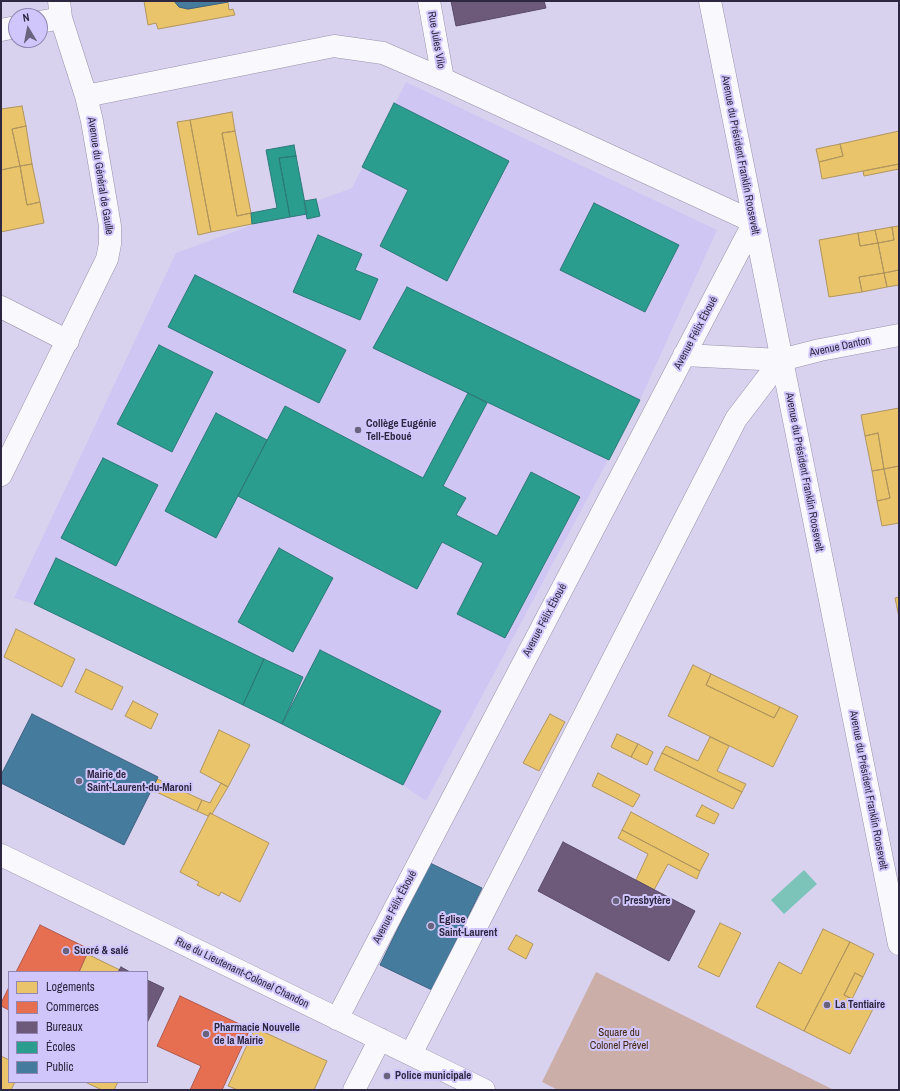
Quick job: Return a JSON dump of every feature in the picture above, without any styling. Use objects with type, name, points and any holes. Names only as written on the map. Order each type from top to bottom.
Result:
[{"type":"street","name":"Rue Jules Vilo","points":[[429,1],[443,79]]},
{"type":"street","name":"Avenue du Président Franklin Roosevelt","points":[[710,1],[899,944]]},
{"type":"street","points":[[48,17],[60,10]]},
{"type":"street","name":"Avenue du Général de Gaulle","points":[[1,475],[107,259],[110,244],[110,226],[86,96],[60,10]]},
{"type":"street","points":[[86,96],[334,46],[383,53],[443,79],[754,222]]},
{"type":"street","name":"Avenue Félix Éboué","points":[[337,1019],[754,222]]},
{"type":"street","points":[[1,307],[68,341]]},
{"type":"street","name":"Avenue Danton","points":[[684,355],[781,360],[820,350],[899,335]]},
{"type":"street","points":[[411,1054],[736,419],[781,360]]},
{"type":"street","name":"Rue du Lieutenant-Colonel Chandon","points":[[1,855],[484,1090]]},
{"type":"street","points":[[354,1090],[380,1039]]},
{"type":"shaded area","name":"Collège Eugénie Tell-Eboué","points":[[406,82],[717,230],[640,400],[426,801],[403,785],[243,705],[34,604],[14,598],[176,253],[352,188]]},
{"type":"shaded area","points":[[804,870],[817,884],[784,914],[771,900]]},
{"type":"green space","name":"Square du Colonel Prével","points":[[596,972],[834,1090],[558,1090],[542,1082]]},
{"type":"building: Logements","points":[[144,1],[174,1],[179,7],[188,9],[228,2],[229,10],[233,9],[235,15],[158,29],[156,23],[148,25]]},
{"type":"building: Logements","points":[[22,106],[26,126],[12,129],[20,166],[1,170],[1,109]]},
{"type":"building: Logements","points":[[232,112],[235,131],[222,133],[237,216],[251,213],[252,224],[211,232],[190,120]]},
{"type":"building: Logements","points":[[190,120],[211,232],[198,235],[177,122]]},
{"type":"building: Logements","points":[[26,126],[32,164],[20,166],[12,129]]},
{"type":"building: Logements","points":[[235,131],[251,213],[237,216],[222,133]]},
{"type":"building: Logements","points":[[899,131],[899,164],[822,179],[819,162],[843,156],[840,144]]},
{"type":"building: Logements","points":[[840,144],[843,156],[819,162],[816,149]]},
{"type":"building: Logements","points":[[32,164],[40,202],[27,205],[20,166]]},
{"type":"building: Logements","points":[[899,164],[899,169],[864,176],[863,171]]},
{"type":"building: Logements","points":[[20,166],[27,205],[40,202],[44,223],[1,232],[1,170]]},
{"type":"building: Logements","points":[[899,226],[899,270],[884,273],[878,243],[894,240],[892,227]]},
{"type":"building: Logements","points":[[892,227],[894,240],[878,243],[875,230]]},
{"type":"building: Logements","points":[[875,230],[878,243],[860,246],[858,233]]},
{"type":"building: Logements","points":[[858,233],[860,246],[878,243],[884,273],[859,277],[862,292],[829,297],[819,240]]},
{"type":"building: Logements","points":[[899,270],[899,285],[887,287],[884,273]]},
{"type":"building: Logements","points":[[884,273],[887,287],[862,292],[859,277]]},
{"type":"building: Logements","points":[[899,408],[899,466],[884,469],[878,433],[865,436],[861,415]]},
{"type":"building: Logements","points":[[878,433],[884,469],[872,471],[865,436]]},
{"type":"building: Logements","points":[[899,466],[899,523],[882,526],[877,501],[890,498],[884,469]]},
{"type":"building: Logements","points":[[884,469],[890,498],[877,501],[872,471]]},
{"type":"building: Logements","points":[[899,597],[899,617],[895,598]]},
{"type":"building: Logements","points":[[16,629],[75,659],[62,687],[4,657]]},
{"type":"building: Logements","points":[[693,665],[711,674],[706,685],[774,718],[780,707],[798,716],[773,767],[668,716]]},
{"type":"building: Logements","points":[[86,669],[123,687],[112,710],[75,692]]},
{"type":"building: Logements","points":[[711,674],[780,707],[774,718],[706,685]]},
{"type":"building: Logements","points":[[133,701],[158,714],[151,729],[125,716]]},
{"type":"building: Logements","points":[[550,714],[565,722],[539,771],[523,763]]},
{"type":"building: Logements","points":[[219,730],[250,745],[228,787],[200,772]]},
{"type":"building: Logements","points":[[617,734],[638,744],[631,757],[611,747]]},
{"type":"building: Logements","points":[[710,737],[729,746],[717,771],[746,784],[742,792],[662,753],[666,746],[698,761]]},
{"type":"building: Logements","points":[[638,744],[653,752],[647,765],[631,757]]},
{"type":"building: Logements","points":[[662,753],[742,792],[733,809],[654,770]]},
{"type":"building: Logements","points":[[598,773],[640,795],[633,807],[592,786]]},
{"type":"building: Logements","points":[[157,779],[202,800],[197,811],[152,790]]},
{"type":"building: Logements","points":[[221,783],[228,787],[212,814],[210,813],[208,816],[197,811],[202,800],[210,803]]},
{"type":"building: Logements","points":[[702,805],[719,814],[714,824],[696,816]]},
{"type":"building: Logements","points":[[631,812],[709,854],[700,871],[622,830]]},
{"type":"building: Logements","points":[[210,813],[269,843],[240,902],[221,892],[219,896],[197,885],[199,882],[180,872]]},
{"type":"building: Logements","points":[[622,830],[700,871],[697,879],[668,864],[654,890],[636,880],[648,854],[618,838]]},
{"type":"building: Logements","points":[[720,923],[741,933],[719,977],[698,967]]},
{"type":"building: Logements","points":[[823,929],[850,942],[804,1031],[756,1007],[779,962],[801,974]]},
{"type":"building: Logements","points":[[516,935],[533,944],[526,959],[508,949]]},
{"type":"building: Logements","points":[[850,942],[874,954],[863,977],[855,973],[844,995],[873,1009],[850,1054],[804,1031]]},
{"type":"building: Logements","points":[[87,954],[120,970],[119,971],[79,971]]},
{"type":"building: Logements","points":[[855,973],[863,977],[852,999],[844,995]]},
{"type":"building: Logements","points":[[255,1028],[327,1061],[314,1090],[238,1090],[228,1086]]},
{"type":"building: Logements","points":[[1,1056],[8,1060],[8,1083],[14,1083],[11,1090],[1,1090]]},
{"type":"building: Logements","points":[[87,1083],[118,1083],[114,1090],[102,1090]]},
{"type":"building: Commerces","points":[[40,925],[89,949],[79,971],[17,971]]},
{"type":"building: Commerces","points":[[8,989],[8,1010],[1,1006]]},
{"type":"building: Commerces","points":[[180,996],[250,1029],[222,1090],[190,1090],[201,1066],[157,1046]]},
{"type":"building: Bureaux","points":[[451,1],[544,1],[546,8],[456,26]]},
{"type":"building: Bureaux","name":"Presbytère","points":[[563,842],[695,911],[669,961],[538,891]]},
{"type":"building: Bureaux","points":[[121,967],[128,971],[119,971]]},
{"type":"building: Bureaux","points":[[148,980],[164,988],[148,1021]]},
{"type":"building: Écoles","points":[[394,103],[509,161],[447,281],[380,246],[408,190],[362,167]]},
{"type":"building: Écoles","points":[[294,145],[296,156],[279,158],[290,217],[252,224],[251,213],[277,208],[266,150]]},
{"type":"building: Écoles","points":[[296,156],[307,214],[290,217],[279,158]]},
{"type":"building: Écoles","points":[[316,199],[320,216],[307,219],[304,201]]},
{"type":"building: Écoles","points":[[594,203],[679,245],[645,312],[560,270]]},
{"type":"building: Écoles","points":[[318,235],[362,254],[355,270],[378,279],[360,320],[293,292]]},
{"type":"building: Écoles","points":[[195,275],[346,350],[319,403],[168,327]]},
{"type":"building: Écoles","points":[[407,287],[640,400],[609,460],[373,348]]},
{"type":"building: Écoles","points":[[159,345],[213,372],[172,452],[117,424]]},
{"type":"building: Écoles","points":[[468,393],[487,403],[443,486],[466,498],[456,515],[497,536],[531,472],[580,497],[505,638],[457,614],[483,563],[442,542],[417,589],[238,496],[285,406],[423,478]]},
{"type":"building: Écoles","points":[[216,413],[267,440],[216,538],[165,511]]},
{"type":"building: Écoles","points":[[103,458],[158,485],[116,566],[61,538]]},
{"type":"building: Écoles","points":[[279,548],[333,578],[293,652],[238,622]]},
{"type":"building: Écoles","points":[[56,558],[264,659],[243,705],[34,604]]},
{"type":"building: Écoles","points":[[320,650],[441,711],[403,785],[282,724]]},
{"type":"building: Écoles","points":[[264,659],[303,677],[282,724],[243,705]]},
{"type":"building: Public","points":[[174,1],[228,2],[188,9],[179,7]]},
{"type":"building: Public","name":"Mairie de Saint-Laurent-du-Maroni","points":[[32,714],[158,777],[124,845],[1,783],[1,775]]},
{"type":"building: Public","name":"Église Saint-Laurent","points":[[430,863],[482,888],[432,990],[380,965]]},
{"type":"place","name":"Collège Eugénie Tell-Eboué","points":[[358,430]]},
{"type":"place","name":"Mairie de Saint-Laurent-du-Maroni","points":[[79,781]]},
{"type":"place","name":"Presbytère","points":[[616,901]]},
{"type":"place","name":"Église Saint-Laurent","points":[[431,926]]},
{"type":"place","name":"Sucré & salé","points":[[66,951]]},
{"type":"place","name":"La Tentiaire","points":[[827,1005]]},
{"type":"place","name":"Pharmacie Nouvelle de la Mairie","points":[[206,1034]]},
{"type":"place","name":"Police municipale","points":[[387,1076]]}]
